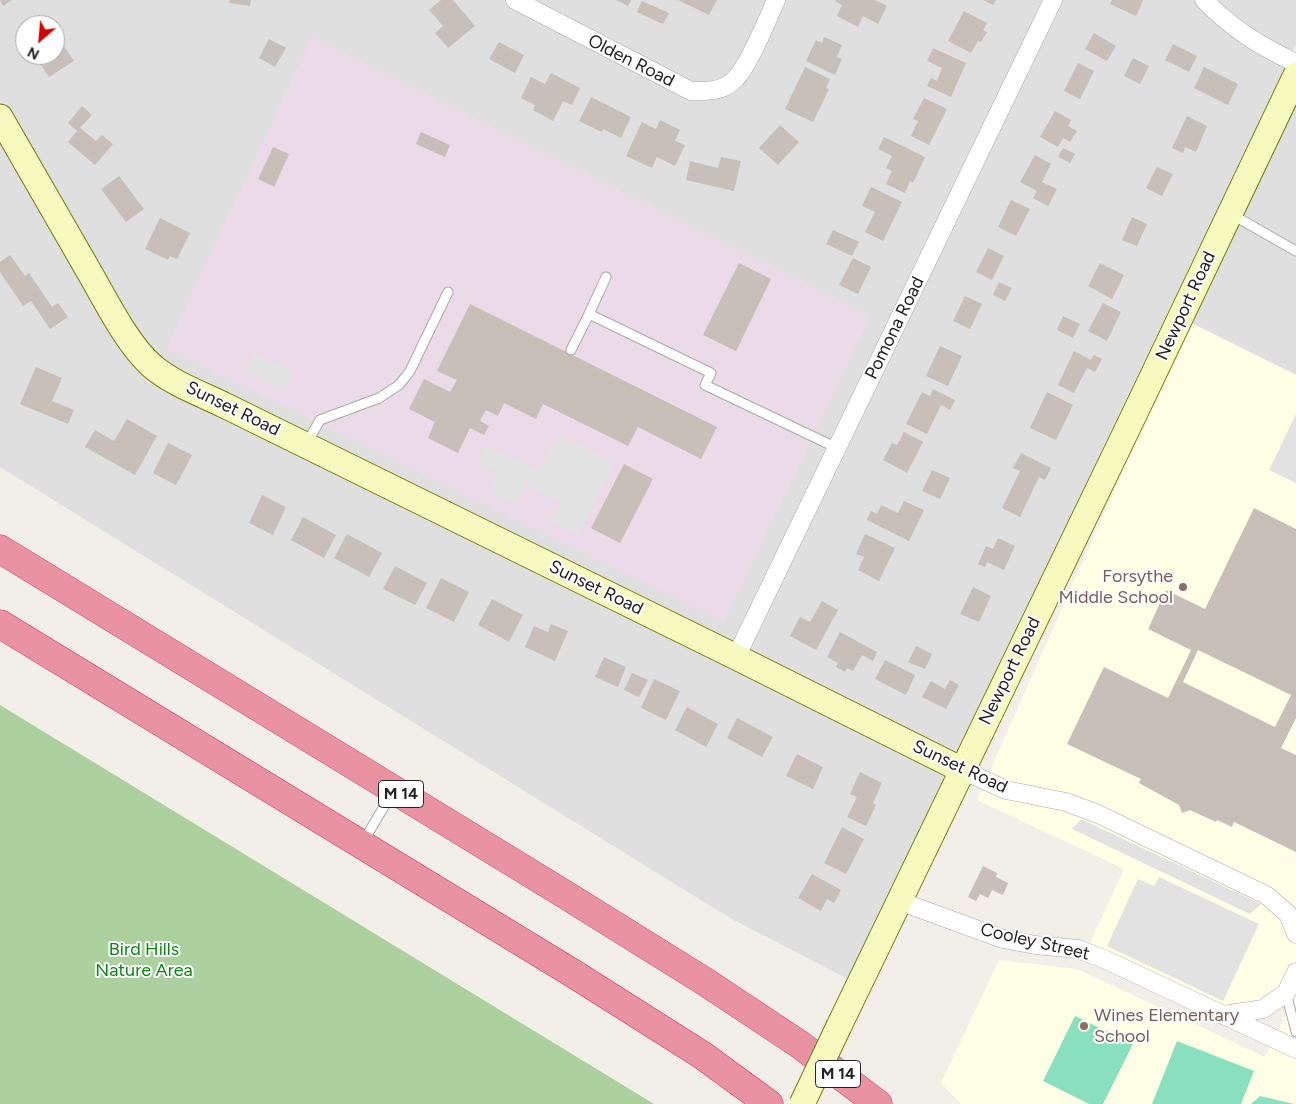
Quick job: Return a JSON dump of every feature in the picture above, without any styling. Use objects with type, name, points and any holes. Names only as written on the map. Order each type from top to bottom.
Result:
[{"type":"highway","name":"M 14","points":[[0,549],[704,981],[799,1044],[878,1104]]},
{"type":"highway","points":[[0,624],[590,984],[702,1055],[769,1104]]},
{"type":"street","name":"Olden Road","points":[[515,0],[691,91],[711,91],[732,83],[745,66],[776,0]]},
{"type":"street","name":"Pomona Road","points":[[736,657],[1053,0]]},
{"type":"street","points":[[1204,0],[1247,38],[1296,63]]},
{"type":"street","name":"Newport Road","points":[[802,1104],[1296,75]]},
{"type":"street","name":"Sunset Road","points":[[0,117],[104,297],[142,356],[154,368],[170,378],[962,770],[1006,790],[1066,802],[1098,814],[1266,895],[1288,914],[1296,934]]},
{"type":"street","name":"Cooley Street","points":[[899,901],[1003,939],[1035,945],[1078,949],[1104,959],[1296,1049]]},
{"type":"street","points":[[1223,1015],[1263,1009],[1286,993],[1296,972]]},
{"type":"lane","points":[[1230,214],[1296,251]]},
{"type":"lane","points":[[571,350],[606,278]]},
{"type":"lane","points":[[305,445],[320,420],[379,398],[399,385],[410,371],[448,292]]},
{"type":"lane","points":[[589,314],[711,373],[705,384],[837,448]]},
{"type":"lane","points":[[362,844],[394,790]]},
{"type":"lane","points":[[1286,993],[1296,1032]]},
{"type":"shaded area","points":[[0,0],[1296,0],[1296,45],[848,979],[730,918],[0,467]]},
{"type":"shaded area","points":[[312,37],[871,315],[724,622],[166,349]]},
{"type":"shaded area","points":[[1296,98],[1296,375],[1189,322]]},
{"type":"shaded area","name":"Forsythe Middle School","points":[[1189,322],[1296,375],[1296,976],[1265,994],[1254,1004],[1240,1006],[1221,1005],[1090,943],[1124,869],[977,800]]},
{"type":"shaded area","points":[[254,353],[292,372],[284,390],[245,371]]},
{"type":"shaded area","points":[[1296,414],[1296,483],[1269,470]]},
{"type":"shaded area","points":[[557,435],[614,462],[578,536],[551,522],[560,502],[525,485],[515,505],[488,492],[498,472],[477,462],[485,445],[539,471]]},
{"type":"shaded area","points":[[1081,819],[1261,904],[1250,914],[1072,829]]},
{"type":"shaded area","points":[[1159,877],[1259,924],[1223,1001],[1107,946],[1138,879],[1154,886]]},
{"type":"shaded area","name":"Wines Elementary School","points":[[999,960],[1077,969],[1265,1057],[1296,995],[1296,1104],[961,1104],[941,1083]]},
{"type":"green space","name":"Bird Hills Nature Area","points":[[0,705],[654,1104],[0,1104]]},
{"type":"green space","points":[[1075,1016],[1133,1044],[1103,1104],[1089,1104],[1043,1081]]},
{"type":"green space","points":[[1177,1041],[1254,1071],[1241,1104],[1152,1104]]},
{"type":"green space","points":[[1260,1096],[1294,1104],[1251,1104]]},
{"type":"building","points":[[0,0],[12,0],[3,6]]},
{"type":"building","points":[[230,0],[251,0],[250,6],[229,3]]},
{"type":"building","points":[[441,0],[453,0],[475,26],[448,48],[435,33],[443,26],[429,10]]},
{"type":"building","points":[[616,0],[631,0],[628,6]]},
{"type":"building","points":[[678,0],[717,0],[709,15]]},
{"type":"building","points":[[836,0],[875,0],[887,6],[878,24],[863,16],[858,27],[837,16],[842,5]]},
{"type":"building","points":[[983,0],[996,0],[993,5]]},
{"type":"building","points":[[1112,0],[1143,0],[1136,16],[1110,4]]},
{"type":"building","points":[[642,1],[669,13],[663,24],[637,12]]},
{"type":"building","points":[[964,11],[987,23],[983,30],[987,32],[981,42],[978,41],[971,53],[948,41]]},
{"type":"building","points":[[1094,33],[1116,46],[1107,61],[1085,49]]},
{"type":"building","points":[[824,37],[842,45],[837,57],[842,59],[835,75],[806,61],[816,40],[822,43]]},
{"type":"building","points":[[269,39],[286,48],[275,67],[259,58]]},
{"type":"building","points":[[499,42],[524,55],[515,73],[489,59]]},
{"type":"building","points":[[1173,44],[1197,56],[1189,72],[1165,60]]},
{"type":"building","points":[[65,48],[74,61],[49,77],[41,65],[65,65]]},
{"type":"building","points":[[933,48],[966,63],[951,97],[927,86],[931,78],[937,81],[942,68],[927,61]]},
{"type":"building","points":[[1133,58],[1149,66],[1140,84],[1124,76]]},
{"type":"building","points":[[1078,63],[1094,71],[1080,99],[1064,91]]},
{"type":"building","points":[[805,67],[830,79],[826,88],[829,89],[813,122],[785,109]]},
{"type":"building","points":[[1204,67],[1238,84],[1228,105],[1194,88]]},
{"type":"building","points":[[551,73],[580,88],[572,105],[563,101],[553,121],[533,110],[535,105],[521,98],[531,77],[545,84]]},
{"type":"building","points":[[591,97],[631,117],[621,138],[603,129],[602,132],[579,121]]},
{"type":"building","points":[[924,98],[947,109],[929,145],[911,136],[918,121],[913,119]]},
{"type":"building","points":[[82,106],[92,115],[80,128],[96,141],[102,135],[113,144],[95,165],[68,142],[77,131],[68,123]]},
{"type":"building","points":[[1055,111],[1071,120],[1068,126],[1077,131],[1070,142],[1063,138],[1058,147],[1040,137]]},
{"type":"building","points":[[1187,116],[1207,126],[1196,152],[1185,147],[1183,153],[1172,148]]},
{"type":"building","points":[[660,120],[680,130],[675,141],[685,145],[675,166],[657,157],[652,168],[626,156],[642,122],[656,129]]},
{"type":"building","points":[[780,125],[799,142],[778,165],[759,148]]},
{"type":"building","points":[[421,132],[450,145],[445,157],[416,144]]},
{"type":"building","points":[[884,137],[925,157],[913,183],[910,181],[905,193],[886,184],[892,171],[886,168],[892,156],[878,149]]},
{"type":"building","points":[[273,147],[289,154],[274,187],[258,179]]},
{"type":"building","points":[[1063,148],[1075,154],[1070,163],[1058,157]]},
{"type":"building","points":[[1035,155],[1051,164],[1042,182],[1057,189],[1048,206],[1033,198],[1037,191],[1020,182]]},
{"type":"building","points":[[721,157],[741,161],[734,191],[686,180],[690,161],[718,168]]},
{"type":"building","points":[[1157,167],[1173,174],[1162,196],[1146,188]]},
{"type":"building","points":[[119,176],[144,209],[126,222],[101,189]]},
{"type":"building","points":[[871,187],[902,202],[883,241],[865,232],[875,212],[862,206]]},
{"type":"building","points":[[1011,200],[1030,209],[1016,236],[998,227]]},
{"type":"building","points":[[1132,217],[1147,224],[1137,246],[1122,240]]},
{"type":"building","points":[[160,218],[190,233],[177,259],[170,256],[168,260],[145,249]]},
{"type":"building","points":[[833,230],[859,242],[852,256],[826,244]]},
{"type":"building","points":[[988,248],[1004,256],[992,280],[976,272]]},
{"type":"building","points":[[10,255],[25,276],[29,273],[52,307],[58,303],[68,317],[50,329],[31,301],[23,306],[0,272],[0,262]]},
{"type":"building","points":[[853,258],[871,267],[858,294],[839,285]]},
{"type":"building","points":[[739,263],[771,279],[736,351],[703,335]]},
{"type":"building","points":[[1100,263],[1124,275],[1112,299],[1088,286]]},
{"type":"building","points":[[999,282],[1012,288],[1005,301],[993,295]]},
{"type":"building","points":[[965,296],[982,304],[970,329],[953,321]]},
{"type":"building","points":[[1103,303],[1121,312],[1107,341],[1088,331]]},
{"type":"building","points":[[470,304],[717,427],[701,459],[638,427],[628,446],[543,404],[536,419],[504,403],[498,416],[486,410],[480,421],[489,426],[484,435],[470,428],[458,453],[428,438],[435,422],[409,409],[424,379],[450,392],[457,380],[437,371]]},
{"type":"building","points":[[1063,316],[1080,324],[1073,338],[1057,330]]},
{"type":"building","points":[[940,346],[962,356],[948,386],[926,376]]},
{"type":"building","points":[[1074,351],[1091,360],[1094,355],[1102,359],[1095,372],[1087,368],[1074,393],[1058,385]]},
{"type":"building","points":[[36,367],[62,378],[52,401],[74,410],[68,424],[20,404]]},
{"type":"building","points":[[933,389],[955,400],[950,410],[941,405],[927,434],[906,424],[922,392],[930,396]]},
{"type":"building","points":[[1047,392],[1073,405],[1056,440],[1030,428]]},
{"type":"building","points":[[127,419],[157,436],[135,475],[85,447],[95,430],[114,441]]},
{"type":"building","points":[[904,432],[923,442],[907,473],[883,460],[892,443],[897,445]]},
{"type":"building","points":[[168,443],[192,455],[176,485],[153,473]]},
{"type":"building","points":[[1021,453],[1051,468],[1045,480],[1039,477],[1020,517],[1002,508],[1020,471],[1013,468]]},
{"type":"building","points":[[624,464],[653,479],[620,543],[591,528]]},
{"type":"building","points":[[932,470],[950,478],[940,499],[922,491]]},
{"type":"building","points":[[262,495],[286,507],[273,535],[249,523]]},
{"type":"building","points":[[904,501],[924,510],[909,541],[867,520],[871,511],[877,514],[881,505],[898,513]]},
{"type":"building","points":[[1254,508],[1296,529],[1296,718],[1281,748],[1296,755],[1296,852],[1234,822],[1232,827],[1190,810],[1182,813],[1179,805],[1139,783],[1141,779],[1067,744],[1104,667],[1168,698],[1191,650],[1148,629],[1166,590],[1205,609]],"holes":[[[1198,650],[1291,695],[1275,727],[1183,682]]]},
{"type":"building","points":[[303,517],[336,535],[324,558],[291,540]]},
{"type":"building","points":[[347,534],[382,553],[369,577],[334,558]]},
{"type":"building","points":[[865,534],[895,548],[879,581],[858,570],[864,557],[856,554]]},
{"type":"building","points":[[998,538],[1015,546],[1004,570],[987,562],[985,567],[978,564],[986,546],[993,549]]},
{"type":"building","points":[[395,566],[427,583],[415,605],[383,589]]},
{"type":"building","points":[[441,578],[469,592],[454,622],[426,608]]},
{"type":"building","points":[[973,587],[991,596],[979,622],[960,614]]},
{"type":"building","points":[[492,599],[523,615],[509,642],[478,625]]},
{"type":"building","points":[[822,601],[838,610],[816,650],[790,636],[800,617],[810,622]]},
{"type":"building","points":[[551,624],[568,631],[555,661],[525,647],[534,626],[548,632]]},
{"type":"building","points":[[840,632],[877,652],[873,661],[862,655],[853,671],[847,668],[845,672],[836,667],[838,663],[827,657]]},
{"type":"building","points":[[916,646],[932,654],[925,669],[908,662]]},
{"type":"building","points":[[604,657],[626,667],[618,687],[595,677]]},
{"type":"building","points":[[885,660],[915,675],[906,695],[875,679]]},
{"type":"building","points":[[632,673],[648,680],[639,697],[624,690]]},
{"type":"building","points":[[654,679],[680,691],[666,720],[641,708]]},
{"type":"building","points":[[950,680],[959,685],[946,709],[922,697],[931,681],[945,689]]},
{"type":"building","points":[[687,707],[718,724],[706,747],[675,730]]},
{"type":"building","points":[[737,718],[773,737],[762,757],[727,738]]},
{"type":"building","points":[[797,754],[823,767],[813,789],[786,776]]},
{"type":"building","points":[[860,772],[882,783],[873,803],[876,805],[866,826],[847,817],[857,797],[850,794]]},
{"type":"building","points":[[842,827],[864,839],[846,874],[824,863]]},
{"type":"building","points":[[983,866],[997,873],[996,877],[1008,883],[1003,895],[992,890],[988,898],[980,894],[976,901],[968,897]]},
{"type":"building","points":[[812,874],[841,890],[834,903],[827,899],[821,911],[798,898]]},
{"type":"place","name":"Forsythe Middle School","points":[[1183,587]]},
{"type":"place","name":"Wines Elementary School","points":[[1084,1026]]}]
